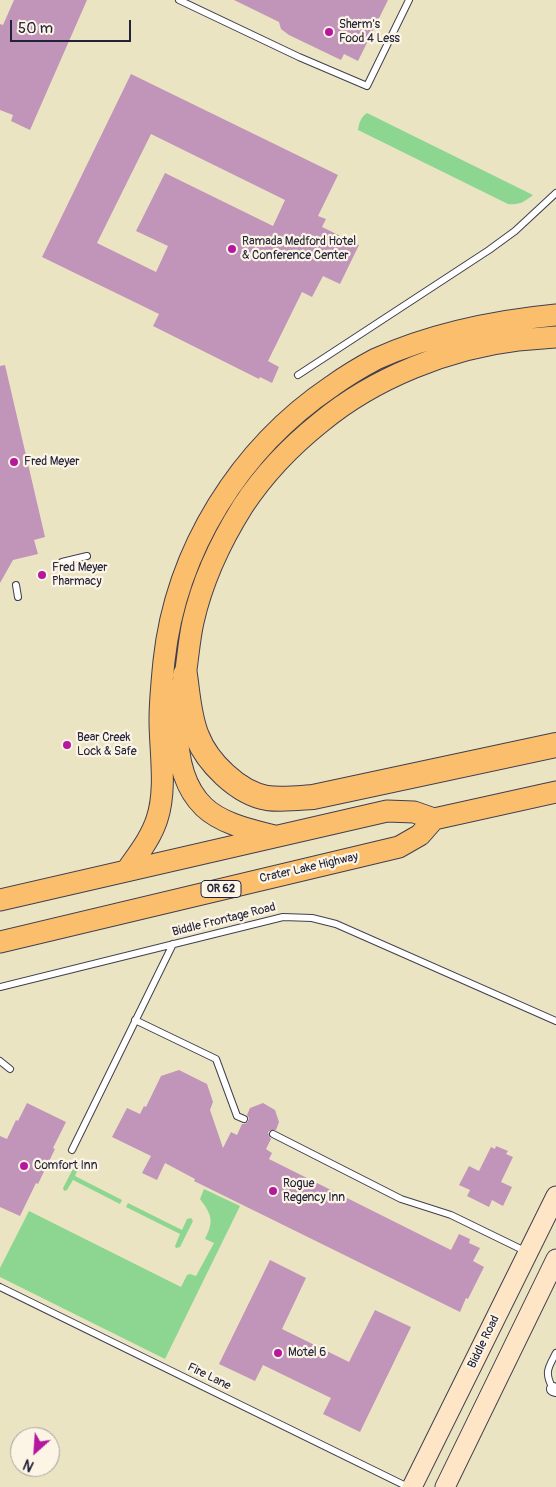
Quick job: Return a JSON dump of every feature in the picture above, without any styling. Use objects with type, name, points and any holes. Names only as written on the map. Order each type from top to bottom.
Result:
[{"type":"highway","points":[[127,870],[152,831],[161,805],[160,721],[162,677],[167,639],[181,582],[205,529],[239,472],[262,446],[299,410],[344,378],[374,360],[433,337],[468,328],[556,315]]},
{"type":"highway","points":[[274,836],[239,825],[212,813],[198,801],[188,786],[181,766],[179,697],[185,675],[193,622],[211,568],[243,506],[273,467],[296,443],[349,401],[373,387],[404,372],[460,352],[516,340],[556,337]]},
{"type":"highway","points":[[185,675],[192,721],[202,747],[214,764],[230,779],[246,790],[265,798],[313,797],[556,745]]},
{"type":"highway","points":[[0,900],[387,811],[414,812],[434,819],[556,792]]},
{"type":"highway","name":"Crater Lake Highway","points":[[0,942],[398,847],[420,835],[434,819]]},
{"type":"main road","name":"Biddle Road","points":[[412,1487],[556,1196]]},
{"type":"main road","points":[[445,1487],[556,1259]]},
{"type":"lane","points":[[179,0],[299,57],[367,86],[409,0]]},
{"type":"lane","points":[[298,375],[489,250],[515,231],[556,193]]},
{"type":"lane","points":[[62,562],[87,556]]},
{"type":"lane","points":[[16,585],[18,597]]},
{"type":"lane","name":"Biddle Frontage Road","points":[[0,987],[283,917],[312,918],[336,924],[556,1021]]},
{"type":"lane","points":[[72,1150],[173,944]]},
{"type":"lane","points":[[135,1020],[216,1059],[237,1116],[244,1119]]},
{"type":"lane","points":[[0,1061],[10,1068]]},
{"type":"lane","points":[[273,1134],[400,1199],[451,1215],[528,1252]]},
{"type":"lane","name":"Fire Lane","points":[[0,1287],[408,1487]]},
{"type":"lane","points":[[554,1389],[548,1380],[547,1371],[556,1353]]},
{"type":"green space","points":[[367,113],[533,195],[522,202],[508,204],[358,130],[363,116]]},
{"type":"green space","points":[[77,1161],[80,1164],[75,1176],[122,1200],[120,1204],[73,1180],[67,1190],[64,1191],[63,1188]]},
{"type":"green space","points":[[204,1189],[240,1206],[165,1359],[0,1277],[0,1268],[29,1211],[181,1287],[187,1275],[196,1276],[214,1243],[205,1239],[211,1223],[207,1209],[200,1199]]},
{"type":"green space","points":[[128,1203],[182,1230],[187,1219],[191,1218],[193,1221],[180,1247],[176,1248],[175,1246],[180,1234],[126,1207]]},
{"type":"building","points":[[14,0],[87,0],[30,130],[11,121],[13,115],[0,110],[0,24],[3,25]]},
{"type":"building","name":"Sherm's Food 4 Less","points":[[234,0],[388,0],[358,61],[344,54],[341,60],[289,35],[281,29],[279,22]]},
{"type":"building","points":[[131,74],[338,175],[318,216],[326,219],[322,227],[359,245],[340,284],[323,276],[312,297],[302,292],[268,361],[279,367],[272,383],[260,377],[259,379],[153,326],[159,314],[42,257]],"holes":[[[151,134],[285,200],[273,226],[165,173],[136,231],[168,246],[156,272],[97,243]]]},
{"type":"building","name":"Fred Meyer","points":[[5,365],[45,537],[34,540],[38,554],[13,560],[0,583],[0,366]]},
{"type":"building","name":"Rogue Regency Inn","points":[[179,1070],[207,1084],[213,1102],[210,1110],[223,1148],[231,1132],[237,1135],[242,1124],[248,1121],[247,1115],[250,1108],[263,1103],[275,1110],[279,1122],[276,1130],[268,1132],[271,1139],[266,1149],[272,1153],[269,1159],[451,1250],[459,1234],[470,1239],[469,1243],[480,1248],[473,1261],[484,1267],[460,1312],[194,1181],[195,1179],[165,1163],[157,1180],[142,1173],[151,1156],[112,1137],[127,1108],[140,1114],[144,1106],[146,1107],[161,1076]]},
{"type":"building","name":"Comfort Inn","points":[[27,1103],[66,1122],[38,1184],[36,1183],[20,1216],[0,1207],[0,1136],[7,1139]]},
{"type":"building","points":[[496,1146],[508,1151],[506,1154],[513,1157],[501,1182],[512,1187],[503,1206],[492,1200],[489,1207],[467,1196],[470,1190],[459,1185],[469,1166],[479,1171],[491,1147],[495,1149]]},
{"type":"building","name":"Motel 6","points":[[270,1260],[306,1278],[282,1329],[349,1362],[375,1310],[411,1327],[360,1432],[323,1414],[331,1398],[263,1365],[255,1381],[219,1364]]},
{"type":"place","name":"Sherm's Food 4 Less","points":[[329,32]]},
{"type":"place","name":"Ramada Medford Hotel & Conference Center","points":[[232,249]]},
{"type":"place","name":"Fred Meyer","points":[[14,462]]},
{"type":"place","name":"Fred Meyer Pharmacy","points":[[42,575]]},
{"type":"place","name":"Bear Creek Lock & Safe","points":[[67,745]]},
{"type":"place","name":"Comfort Inn","points":[[24,1166]]},
{"type":"place","name":"Rogue Regency Inn","points":[[273,1191]]},
{"type":"place","name":"Motel 6","points":[[278,1353]]}]
